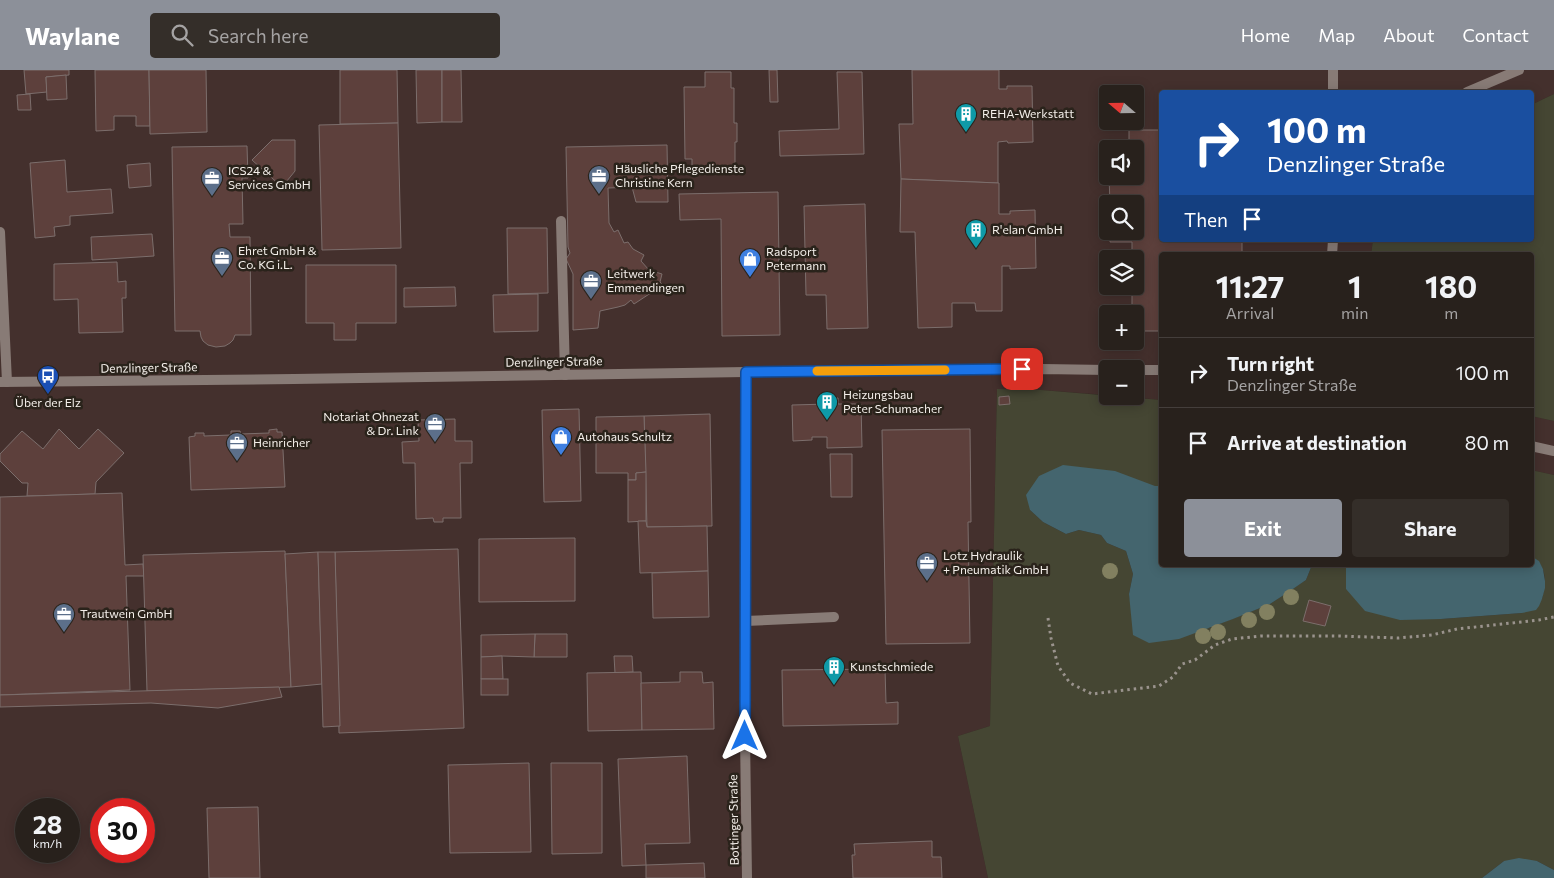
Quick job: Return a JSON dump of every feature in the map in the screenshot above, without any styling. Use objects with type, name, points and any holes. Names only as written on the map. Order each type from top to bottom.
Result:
[{"type":"street","points":[[1333,70],[1333,90]]},
{"type":"street","points":[[1472,90],[1519,70]]},
{"type":"street","points":[[561,221],[565,375]]},
{"type":"street","points":[[0,232],[3,382]]},
{"type":"street","name":"Denzlinger Straße","points":[[3,382],[746,372],[1099,370]]},
{"type":"street","points":[[1144,370],[1159,370]]},
{"type":"street","name":"Bottinger Straße","points":[[746,372],[747,878]]},
{"type":"street","points":[[1534,447],[1554,451]]},
{"type":"street","points":[[746,621],[834,617]]},
{"type":"path","points":[[1048,618],[1058,666],[1070,683],[1092,694],[1159,686],[1173,677],[1182,664],[1195,660],[1215,645],[1232,639],[1261,636],[1398,638],[1432,635],[1457,628],[1554,617]]},
{"type":"shaded area","name":"Über der Elz","points":[[0,70],[1554,70],[1554,94],[1534,104],[1534,90],[1159,90],[1159,242],[1373,242],[1371,252],[1159,252],[1159,400],[1144,398],[1144,360],[1099,360],[1099,394],[1041,390],[997,390],[990,726],[958,736],[988,878],[0,878]]},
{"type":"shaded area","points":[[1534,417],[1554,421],[1554,475],[1534,471]]},
{"type":"green space","points":[[1554,94],[1554,421],[1534,417],[1534,252],[1371,252],[1373,242],[1534,242],[1534,104]]},
{"type":"green space","points":[[997,389],[1041,390],[1099,395],[1099,405],[1144,405],[1144,399],[1159,400],[1159,486],[1030,510],[1043,522],[1066,534],[1079,530],[1101,535],[1107,543],[1126,551],[1133,574],[1129,594],[1131,606],[1209,628],[1270,604],[1306,580],[1311,567],[1346,567],[1346,589],[1441,619],[1522,613],[1542,599],[1545,581],[1543,570],[1534,558],[1534,471],[1554,475],[1554,870],[1537,861],[1504,861],[1482,878],[988,878],[958,736],[990,726]]},
{"type":"water","points":[[1063,465],[1115,471],[1159,486],[1159,567],[1311,567],[1306,580],[1270,604],[1179,639],[1149,643],[1133,635],[1129,594],[1133,574],[1126,551],[1107,543],[1101,535],[1079,530],[1066,534],[1043,522],[1030,510],[1026,495],[1039,476]]},
{"type":"water","points":[[1534,558],[1539,561],[1543,569],[1545,581],[1542,599],[1536,610],[1522,613],[1441,619],[1400,620],[1365,611],[1346,589],[1346,567],[1534,567]]},
{"type":"water","points":[[1519,858],[1537,861],[1554,870],[1554,878],[1482,878],[1504,861]]},
{"type":"building","points":[[24,70],[69,70],[69,75],[46,77],[47,92],[26,94]]},
{"type":"building","points":[[95,70],[149,70],[150,126],[136,126],[136,116],[114,116],[114,130],[96,131]]},
{"type":"building","points":[[149,70],[206,70],[207,132],[150,134]]},
{"type":"building","points":[[340,70],[397,70],[398,123],[340,124]]},
{"type":"building","points":[[416,70],[442,70],[442,122],[417,123]]},
{"type":"building","points":[[442,70],[461,70],[462,122],[442,122]]},
{"type":"building","points":[[769,70],[777,70],[778,102],[770,102]]},
{"type":"building","name":"REHA-Werkstatt","points":[[912,70],[999,70],[999,89],[1007,89],[1007,86],[1032,86],[1033,142],[998,142],[998,183],[901,179],[899,124],[913,124]]},
{"type":"building","points":[[705,72],[731,72],[731,88],[734,88],[734,123],[737,123],[735,170],[692,170],[692,159],[685,159],[684,87],[705,87]]},
{"type":"building","points":[[837,72],[862,72],[864,154],[780,156],[779,131],[839,129]]},
{"type":"building","points":[[66,75],[67,99],[47,100],[46,77]]},
{"type":"building","points":[[30,94],[31,110],[18,110],[17,95]]},
{"type":"building","points":[[398,123],[401,248],[322,250],[319,125]]},
{"type":"building","points":[[1129,130],[1159,130],[1159,242],[1242,242],[1242,252],[1159,252],[1159,331],[1144,331],[1144,305],[1132,305],[1132,295],[1144,295],[1144,250],[1132,250],[1132,242],[1110,242],[1110,240],[1144,240],[1144,195],[1110,195],[1109,185],[1144,185],[1144,140],[1129,140]]},
{"type":"building","points":[[272,140],[295,140],[295,171],[282,187],[252,160]]},
{"type":"building","points":[[667,145],[668,202],[636,202],[632,187],[608,188],[609,223],[614,232],[618,230],[624,243],[628,242],[633,249],[644,255],[641,261],[649,270],[662,274],[660,282],[663,285],[634,304],[631,300],[625,305],[600,311],[598,328],[573,330],[573,274],[566,259],[570,253],[568,247],[566,147]]},
{"type":"building","points":[[247,146],[248,178],[242,178],[243,224],[229,224],[230,237],[250,237],[251,335],[235,335],[230,343],[225,346],[216,347],[208,345],[203,341],[200,331],[175,331],[172,147]]},
{"type":"building","points":[[65,160],[67,192],[111,189],[113,213],[70,216],[70,225],[54,227],[55,236],[35,238],[30,163]]},
{"type":"building","points":[[150,163],[151,186],[129,188],[127,165]]},
{"type":"building","name":"R'elan GmbH","points":[[901,179],[999,183],[999,214],[1010,214],[1010,211],[1035,210],[1036,268],[1010,269],[1010,266],[1002,266],[1002,311],[976,311],[975,303],[952,303],[952,327],[918,328],[915,232],[900,232]]},
{"type":"building","name":"Radsport Petermann","points":[[778,192],[780,335],[722,336],[721,219],[680,220],[679,194]]},
{"type":"building","points":[[865,204],[868,328],[827,329],[826,295],[806,295],[804,206]]},
{"type":"building","points":[[507,228],[547,228],[548,293],[508,294]]},
{"type":"building","points":[[152,234],[154,256],[92,260],[91,237]]},
{"type":"building","points":[[117,262],[118,282],[126,281],[126,298],[122,298],[123,332],[79,333],[78,299],[54,300],[54,264]]},
{"type":"building","points":[[306,265],[396,265],[396,323],[356,323],[356,340],[334,340],[334,323],[306,323]]},
{"type":"building","points":[[455,287],[456,306],[404,307],[404,288]]},
{"type":"building","points":[[538,294],[538,331],[494,332],[493,295]]},
{"type":"building","points":[[1009,396],[1010,404],[999,405],[999,397]]},
{"type":"building","name":"Heizungsbau Peter Schumacher","points":[[828,398],[838,398],[838,404],[861,404],[862,447],[827,448],[827,437],[812,437],[812,440],[793,441],[792,405],[828,404]]},
{"type":"building","name":"Autohaus Schultz","points":[[579,409],[581,501],[544,502],[542,410]]},
{"type":"building","points":[[710,414],[712,526],[647,527],[644,416]]},
{"type":"building","points":[[644,416],[646,472],[636,473],[636,480],[628,480],[628,473],[596,473],[596,417]]},
{"type":"building","points":[[455,419],[455,441],[472,441],[472,463],[460,463],[461,518],[443,518],[443,522],[434,522],[433,518],[416,519],[415,463],[403,463],[402,442],[419,441],[418,420]]},
{"type":"building","points":[[59,429],[79,449],[98,429],[124,453],[96,482],[95,494],[27,496],[28,483],[22,483],[0,461],[0,454],[22,431],[43,449]]},
{"type":"building","name":"Heinricher","points":[[277,429],[277,432],[282,432],[285,487],[191,490],[189,437],[195,436],[195,433],[204,433],[204,436],[231,435],[231,431],[240,431],[241,434],[269,433],[269,430]]},
{"type":"building","name":"Lotz Hydraulik + Pneumatik GmbH","points":[[970,429],[971,522],[968,522],[970,643],[886,644],[882,430]]},
{"type":"building","points":[[830,454],[852,454],[852,497],[831,497]]},
{"type":"building","points":[[646,472],[646,521],[628,522],[628,480],[636,480],[636,473]]},
{"type":"building","name":"Trautwein GmbH","points":[[122,493],[125,565],[143,564],[144,576],[126,576],[130,690],[0,695],[0,497]]},
{"type":"building","points":[[638,521],[646,521],[647,527],[707,526],[708,571],[640,573]]},
{"type":"building","points":[[575,538],[575,601],[479,602],[479,539]]},
{"type":"building","points":[[458,549],[464,728],[339,733],[335,552]]},
{"type":"building","points":[[285,551],[291,687],[147,691],[143,555]]},
{"type":"building","points":[[318,552],[322,684],[291,687],[285,554]]},
{"type":"building","points":[[318,552],[335,552],[340,726],[323,727]]},
{"type":"building","points":[[708,571],[709,617],[653,618],[652,573]]},
{"type":"building","points":[[1309,600],[1331,606],[1325,626],[1303,621]]},
{"type":"building","points":[[535,634],[567,634],[567,657],[534,657]]},
{"type":"building","points":[[535,634],[534,657],[481,657],[481,635]]},
{"type":"building","points":[[502,656],[503,679],[481,679],[481,657]]},
{"type":"building","points":[[614,656],[632,656],[633,672],[615,673]]},
{"type":"building","name":"Kunstschmiede","points":[[885,669],[886,703],[898,702],[898,724],[783,726],[782,670]]},
{"type":"building","points":[[641,672],[642,730],[588,731],[587,673]]},
{"type":"building","points":[[680,672],[702,672],[703,683],[713,682],[714,729],[642,730],[641,683],[680,682]]},
{"type":"building","points":[[481,679],[508,679],[508,695],[481,695]]},
{"type":"building","points":[[279,687],[282,697],[218,708],[151,703],[0,707],[0,695]]},
{"type":"building","points":[[687,756],[690,843],[645,844],[646,865],[622,866],[618,759]]},
{"type":"building","points":[[529,763],[531,852],[450,853],[448,765]]},
{"type":"building","points":[[551,763],[602,763],[602,853],[552,854]]},
{"type":"building","points":[[258,807],[260,878],[209,878],[207,808]]},
{"type":"building","points":[[932,841],[932,857],[941,857],[942,878],[853,878],[852,855],[855,855],[854,844]]},
{"type":"building","points":[[704,863],[705,878],[646,878],[646,865]]},
{"type":"slow traffic","points":[[817,371],[945,370]]},
{"type":"place","name":"REHA-Werkstatt","points":[[966,133]]},
{"type":"place","name":"Häusliche Pflegedienste Christine Kern","points":[[599,195]]},
{"type":"place","name":"ICS24 & Services GmbH","points":[[212,197]]},
{"type":"place","name":"R'elan GmbH","points":[[976,249]]},
{"type":"place","name":"Ehret GmbH & Co. KG i.L.","points":[[222,277]]},
{"type":"place","name":"Radsport Petermann","points":[[750,278]]},
{"type":"place","name":"Leitwerk Emmendingen","points":[[591,300]]},
{"type":"place","name":"Über der Elz","points":[[48,395]]},
{"type":"place","name":"Heizungsbau Peter Schumacher","points":[[827,421]]},
{"type":"place","name":"Notariat Ohnezat & Dr. Link","points":[[435,443]]},
{"type":"place","name":"Autohaus Schultz","points":[[561,456]]},
{"type":"place","name":"Heinricher","points":[[237,462]]},
{"type":"place","name":"Lotz Hydraulik + Pneumatik GmbH","points":[[927,582]]},
{"type":"place","name":"Trautwein GmbH","points":[[64,633]]},
{"type":"place","name":"Kunstschmiede","points":[[834,686]]},
{"type":"route","points":[[745,736],[746,372],[1022,369]]}]
